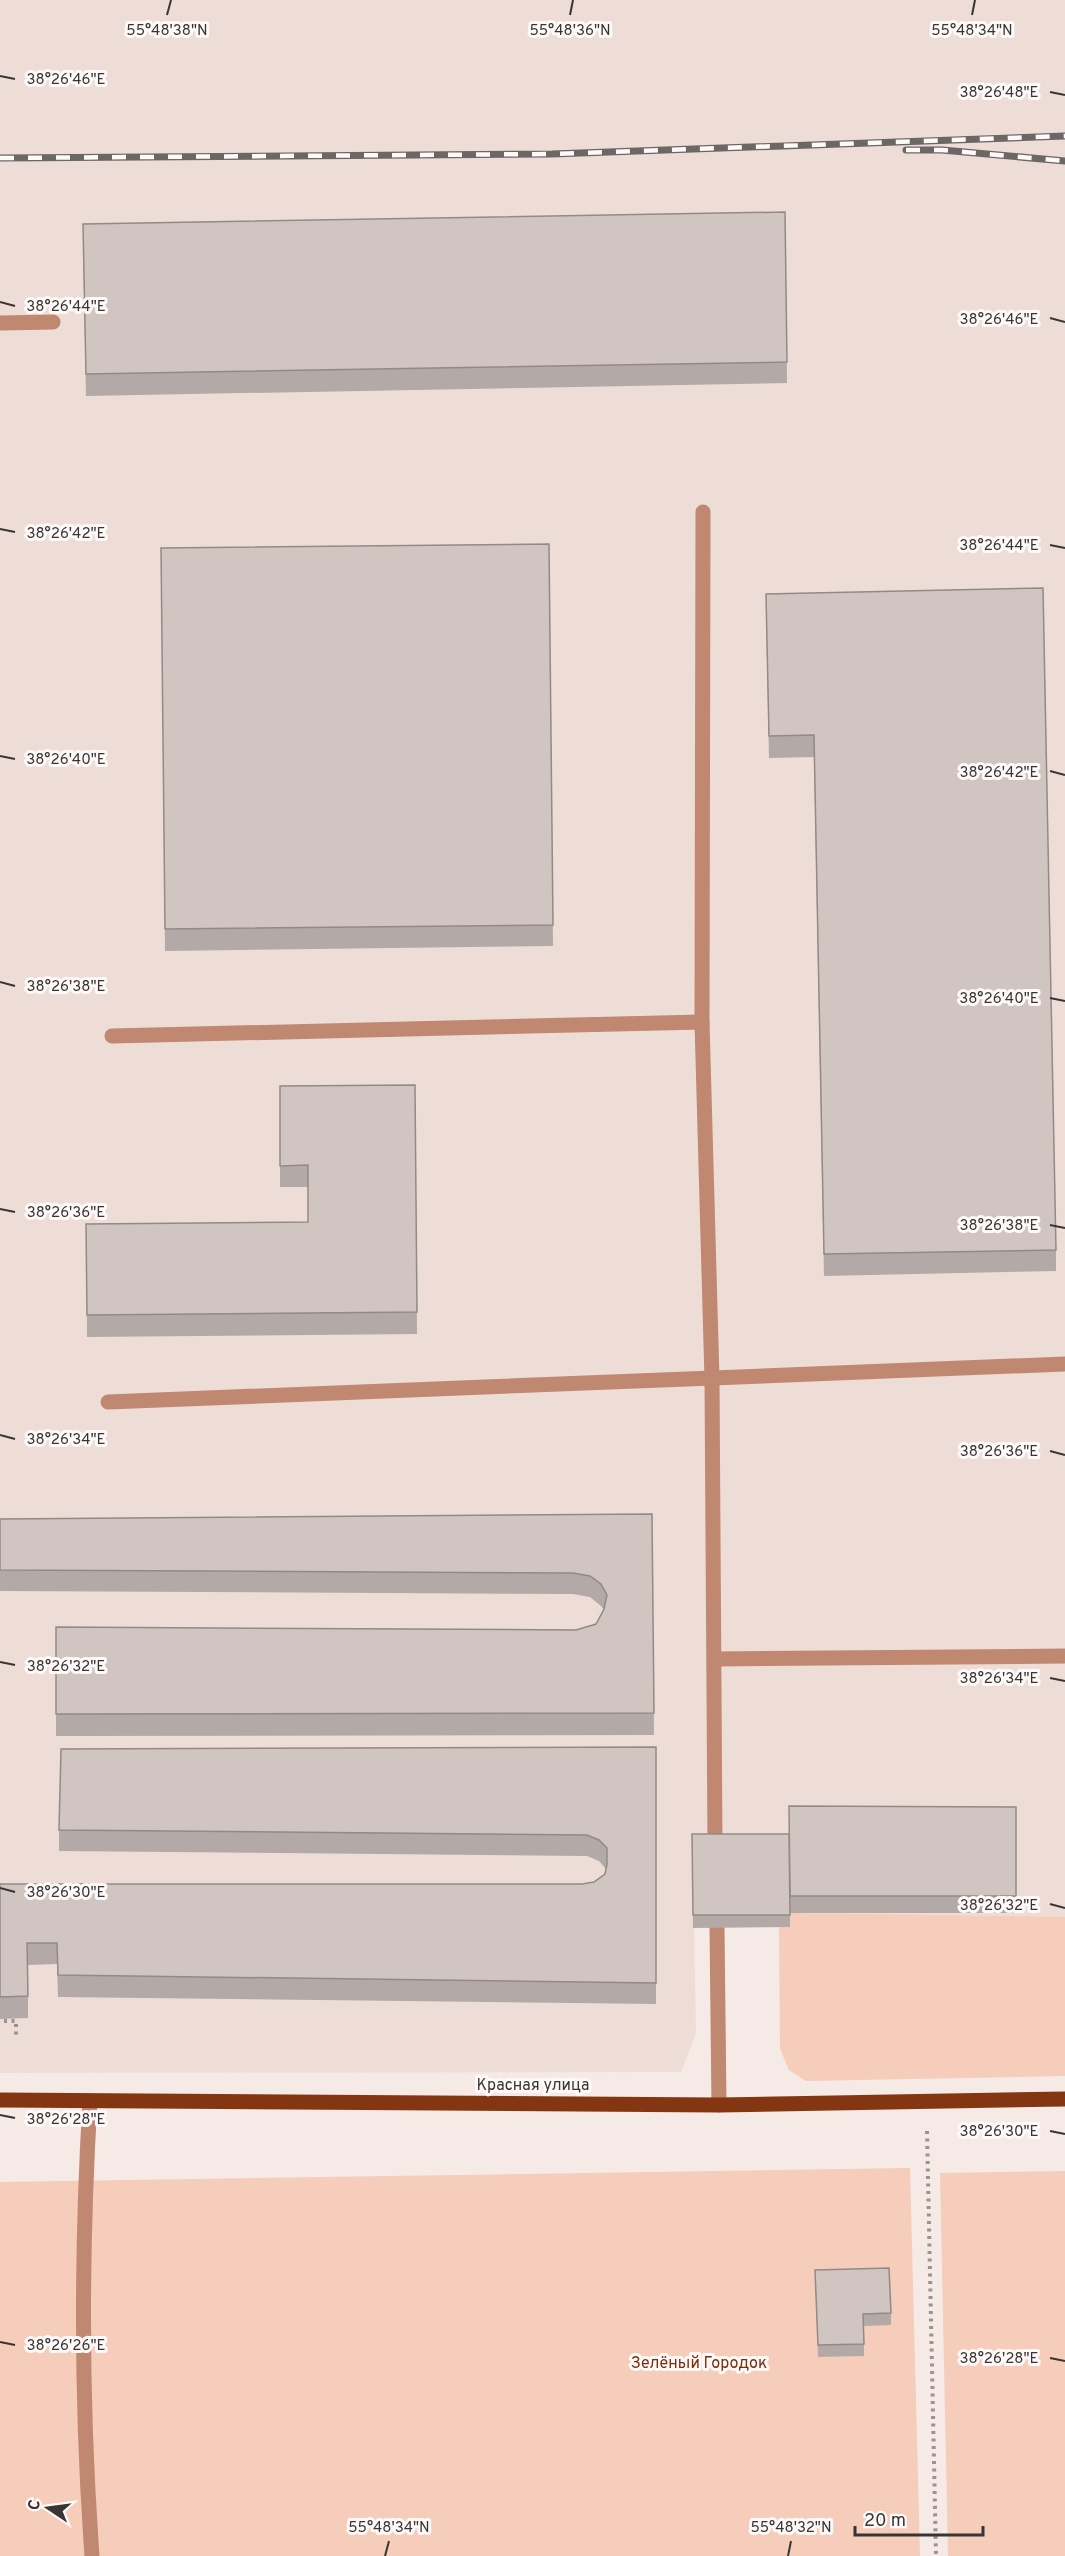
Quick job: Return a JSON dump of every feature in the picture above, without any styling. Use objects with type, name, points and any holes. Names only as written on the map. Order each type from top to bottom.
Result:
[{"type":"main road","name":"Красная улица","points":[[0,2100],[718,2105],[1065,2099]]},
{"type":"lane","points":[[0,323],[52,322]]},
{"type":"lane","points":[[703,512],[702,1022],[712,1379],[716,1659],[715,1846]]},
{"type":"lane","points":[[111,1036],[702,1022]]},
{"type":"lane","points":[[108,1402],[1065,1365]]},
{"type":"lane","points":[[716,1659],[1065,1656]]},
{"type":"lane","points":[[717,1927],[718,2105]]},
{"type":"lane","points":[[90,2101],[84,2202],[84,2449],[92,2556]]},
{"type":"path","points":[[4,2021],[16,2020],[16,2036]]},
{"type":"path","points":[[927,2100],[936,2556]]},
{"type":"shaded area","points":[[0,0],[1065,0],[1065,1917],[694,1927],[696,2033],[681,2072],[0,2073]]},
{"type":"green space","points":[[790,1913],[1065,1917],[1065,2076],[806,2081],[789,2070],[780,2049],[779,1927]]},
{"type":"green space","name":"Зелёный Городок","points":[[910,2168],[920,2556],[0,2556],[0,2182]]},
{"type":"green space","points":[[1065,2171],[1065,2556],[948,2556],[940,2173]]},
{"type":"building","points":[[785,212],[787,362],[86,374],[83,224]]},
{"type":"building","points":[[549,544],[553,925],[165,929],[161,548]]},
{"type":"building","points":[[1043,588],[1056,1250],[824,1254],[814,735],[769,736],[766,594]]},
{"type":"building","points":[[415,1085],[417,1312],[87,1315],[86,1224],[308,1222],[308,1165],[280,1166],[280,1086]]},
{"type":"building","points":[[652,1514],[654,1713],[56,1714],[56,1627],[576,1630],[596,1624],[604,1609],[607,1595],[601,1584],[590,1576],[573,1573],[0,1570],[0,1519]]},
{"type":"building","points":[[656,1747],[656,1983],[58,1975],[57,1943],[27,1943],[28,1996],[0,1997],[0,1884],[582,1884],[594,1882],[605,1874],[607,1848],[599,1840],[587,1835],[59,1830],[61,1749]]},
{"type":"building","points":[[789,1806],[1016,1807],[1016,1896],[790,1896]]},
{"type":"building","points":[[692,1834],[789,1834],[790,1915],[693,1915]]},
{"type":"building","points":[[889,2268],[891,2313],[863,2314],[864,2344],[818,2345],[815,2270]]},
{"type":"railway","points":[[0,158],[552,154],[1065,136]]},
{"type":"railway","points":[[906,150],[942,150],[1065,161]]}]
